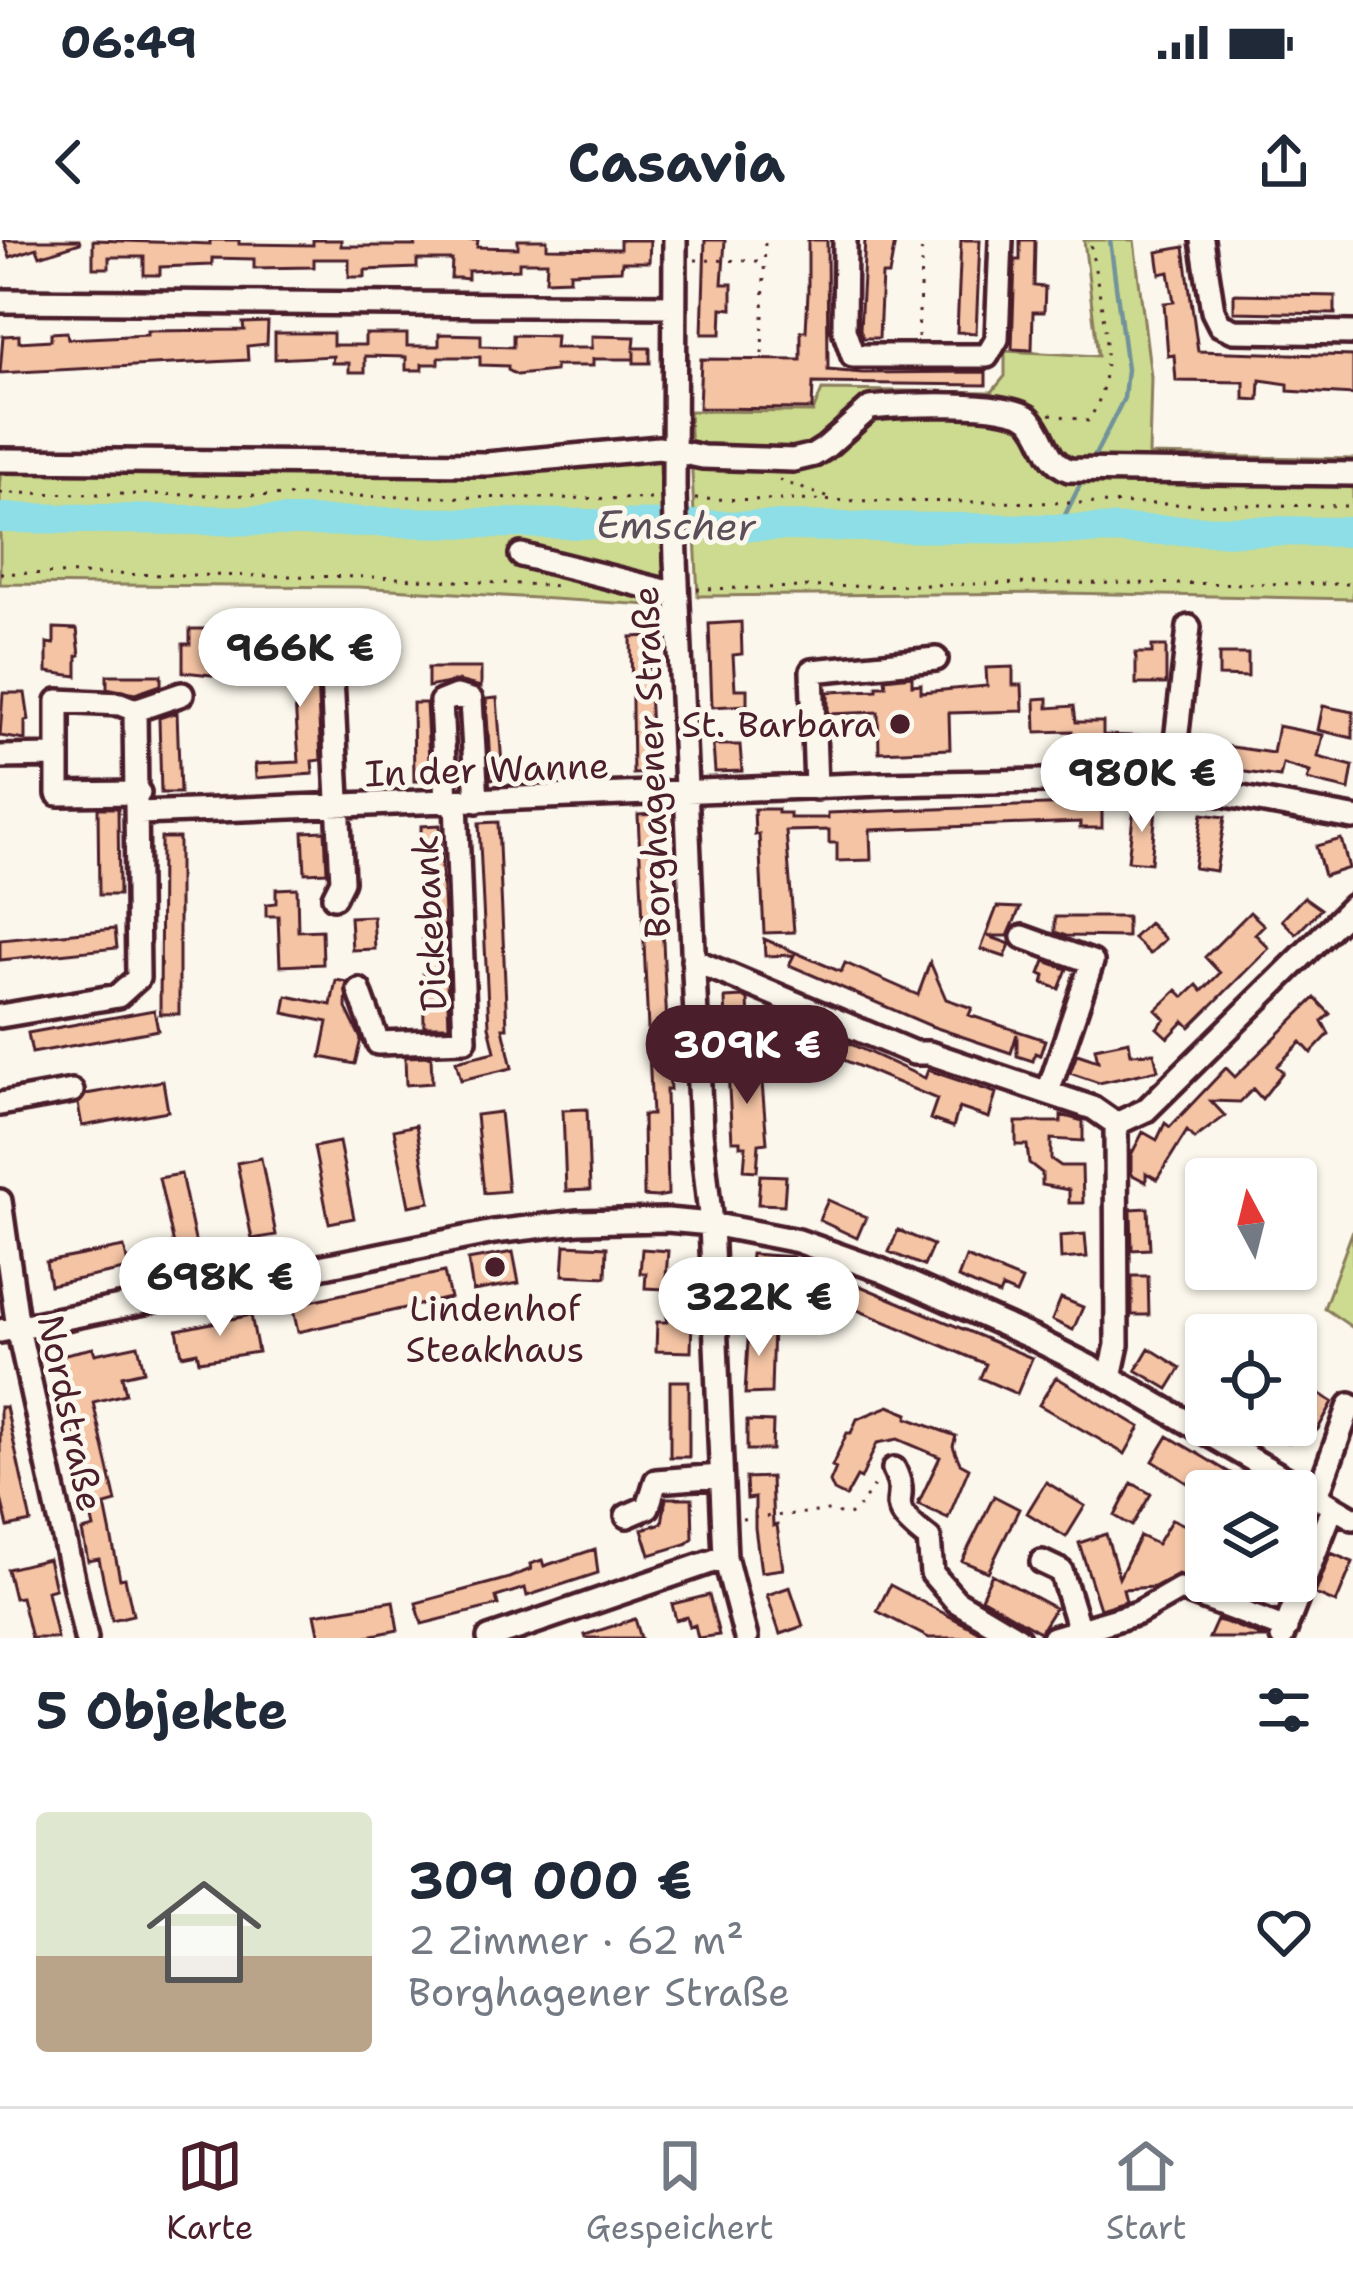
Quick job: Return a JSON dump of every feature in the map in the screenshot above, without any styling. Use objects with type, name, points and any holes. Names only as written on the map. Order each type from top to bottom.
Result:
[{"type":"street","points":[[845,240],[844,330],[854,356],[918,357],[987,356],[997,339],[1001,240]]},
{"type":"street","points":[[1202,240],[1220,325],[1234,331],[1353,333]]},
{"type":"street","name":"Borghagener Straße","points":[[675,250],[676,594],[701,1132],[711,1224],[725,1557],[746,1638]]},
{"type":"street","points":[[0,301],[674,305]]},
{"type":"street","points":[[0,460],[487,464],[659,448],[703,457],[793,460],[814,455],[858,415],[885,406],[956,406],[1024,414],[1033,422],[1049,457],[1070,470],[1353,473]]},
{"type":"street","points":[[521,555],[676,594]]},
{"type":"street","points":[[1171,785],[1189,627]]},
{"type":"street","name":"In der Wanne","points":[[330,638],[340,808]]},
{"type":"street","points":[[816,788],[812,671],[936,659]]},
{"type":"street","points":[[0,757],[58,756],[58,701],[120,704],[135,710],[182,694]]},
{"type":"street","points":[[0,1016],[118,996],[139,978],[135,710]]},
{"type":"street","name":"In der Wanne","points":[[58,756],[58,794],[139,803],[340,808],[1096,780],[1171,785],[1353,818]]},
{"type":"street","name":"Dickebank","points":[[359,990],[378,1043],[465,1040],[460,801]]},
{"type":"street","points":[[334,897],[342,881],[340,808]]},
{"type":"street","points":[[1116,1124],[1146,1110],[1353,906]]},
{"type":"street","points":[[1023,937],[1092,962],[1048,1092]]},
{"type":"street","points":[[693,960],[914,1053],[928,1053],[1094,1108],[1116,1124]]},
{"type":"street","points":[[0,1104],[72,1091]]},
{"type":"street","points":[[1110,1377],[1117,1345],[1116,1124]]},
{"type":"street","name":"Nordstraße","points":[[0,1201],[9,1329],[86,1638]]},
{"type":"street","points":[[9,1329],[494,1232],[578,1222],[711,1224],[798,1241],[880,1270],[1110,1377],[1334,1508]]},
{"type":"street","points":[[1053,1638],[1138,1613],[1180,1588],[1284,1633],[1334,1508],[1350,1405]]},
{"type":"street","points":[[894,1468],[899,1477],[896,1507],[901,1517],[929,1539],[932,1573],[956,1601],[1018,1638]]},
{"type":"street","points":[[627,1516],[648,1507],[656,1481],[721,1477]]},
{"type":"street","points":[[489,1638],[725,1557]]},
{"type":"street","points":[[1042,1562],[1060,1571],[1078,1630]]},
{"type":"path","points":[[762,354],[765,240]]},
{"type":"path","points":[[918,357],[922,240]]},
{"type":"path","points":[[1024,414],[1088,421],[1102,400],[1107,364],[1090,240]]},
{"type":"path","points":[[675,250],[765,261]]},
{"type":"path","points":[[0,493],[1353,506]]},
{"type":"path","points":[[0,573],[375,577],[567,587]]},
{"type":"path","points":[[676,594],[704,588],[1353,584]]},
{"type":"path","points":[[722,1521],[827,1511],[848,1516],[873,1484],[894,1468]]},
{"type":"green space","points":[[1084,240],[1134,240],[1151,377],[1149,455],[1353,459],[1353,599],[1063,593],[698,596],[689,411],[813,412],[822,390],[992,392],[1005,376],[1005,351],[1098,356]]},
{"type":"green space","points":[[659,441],[665,606],[359,587],[0,584],[0,453],[469,457]]},
{"type":"green space","points":[[1353,1230],[1353,1328],[1324,1308]]},
{"type":"building","points":[[4,240],[80,243],[40,256],[37,248],[10,257]]},
{"type":"building","points":[[93,240],[313,245],[313,240],[341,240],[341,246],[415,246],[415,240],[478,240],[477,247],[518,248],[518,240],[547,240],[547,248],[620,249],[620,240],[650,240],[649,262],[622,262],[621,270],[570,272],[570,279],[546,280],[547,262],[519,262],[519,269],[468,271],[468,279],[451,278],[452,260],[417,260],[417,268],[365,270],[365,277],[349,277],[349,259],[314,259],[314,267],[254,268],[254,259],[212,258],[212,265],[160,267],[160,275],[144,275],[144,257],[109,257],[109,268],[93,268]]},
{"type":"building","points":[[705,240],[725,240],[722,284],[732,284],[732,309],[722,308],[721,334],[702,334]]},
{"type":"building","points":[[808,240],[827,240],[828,370],[986,372],[986,385],[813,383],[812,409],[699,408],[701,359],[801,360]]},
{"type":"building","points":[[865,240],[895,242],[889,275],[882,275],[879,338],[863,338],[860,329]]},
{"type":"building","points":[[961,240],[980,240],[976,333],[957,332]]},
{"type":"building","points":[[1020,240],[1035,240],[1034,286],[1045,287],[1044,312],[1033,312],[1032,350],[1012,349]]},
{"type":"building","points":[[1184,247],[1198,351],[1353,356],[1353,395],[1288,391],[1288,384],[1260,380],[1259,400],[1244,399],[1244,382],[1176,381],[1174,355],[1168,356],[1164,303],[1174,302],[1169,272],[1160,274],[1157,252]]},
{"type":"building","points":[[1234,294],[1335,296],[1335,314],[1234,312]]},
{"type":"building","points":[[268,322],[267,344],[247,346],[248,360],[0,373],[3,336],[19,335],[19,342],[51,340],[51,333],[67,332],[68,339],[108,337],[147,335],[147,331],[244,330],[243,323]]},
{"type":"building","points":[[275,333],[333,333],[333,345],[365,345],[365,334],[407,334],[407,346],[439,346],[439,334],[481,335],[481,346],[513,347],[513,335],[556,336],[555,348],[592,348],[592,336],[635,337],[634,348],[650,348],[650,363],[593,359],[593,366],[555,366],[555,371],[517,375],[508,366],[480,365],[480,357],[439,357],[439,364],[406,370],[406,357],[365,356],[365,372],[349,372],[349,363],[332,363],[333,356],[275,359]]},
{"type":"building","points":[[741,622],[742,654],[733,655],[735,689],[747,689],[747,705],[712,707],[709,624]]},
{"type":"building","points":[[54,628],[77,629],[77,676],[47,672],[47,643],[54,644]]},
{"type":"building","points":[[190,629],[212,629],[216,655],[212,656],[212,675],[183,672],[183,644],[190,644]]},
{"type":"building","points":[[651,636],[653,773],[633,774],[631,637]]},
{"type":"building","points":[[315,639],[321,760],[312,761],[313,774],[256,778],[255,764],[299,762],[294,686],[287,687],[284,640]]},
{"type":"building","points":[[1152,646],[1166,646],[1166,684],[1136,684],[1136,653],[1152,653]]},
{"type":"building","points":[[1219,654],[1248,654],[1248,677],[1219,676]]},
{"type":"building","points":[[1013,667],[1013,685],[1022,685],[1023,711],[949,713],[950,749],[879,752],[878,712],[828,714],[828,692],[877,690],[877,686],[886,686],[885,679],[912,676],[912,685],[921,684],[921,692],[987,686],[986,668]]},
{"type":"building","points":[[428,668],[481,668],[481,687],[458,681],[428,687]]},
{"type":"building","points":[[107,675],[161,675],[161,685],[135,694],[107,688]]},
{"type":"building","points":[[3,693],[25,693],[29,720],[25,721],[25,740],[0,736]]},
{"type":"building","points":[[497,698],[503,778],[491,779],[486,699]]},
{"type":"building","points":[[1048,698],[1048,708],[1074,706],[1076,722],[1103,722],[1103,735],[1161,737],[1159,760],[1071,757],[1072,731],[1036,732],[1035,699]]},
{"type":"building","points":[[413,703],[426,703],[430,781],[414,781]]},
{"type":"building","points":[[1323,706],[1353,712],[1353,738],[1318,730]]},
{"type":"building","points":[[177,712],[180,793],[161,793],[159,718]]},
{"type":"building","points":[[1278,726],[1323,735],[1318,757],[1353,766],[1349,790],[1307,780],[1310,772],[1283,764],[1280,777],[1189,764],[1191,741],[1273,753]]},
{"type":"building","points":[[713,745],[740,745],[742,771],[715,772]]},
{"type":"building","points":[[1102,803],[1102,828],[1080,828],[1080,822],[870,830],[871,860],[837,861],[837,843],[829,843],[829,830],[786,831],[794,932],[764,933],[754,809],[778,809],[778,813],[790,813],[790,818],[828,818],[828,813]]},
{"type":"building","points":[[1134,807],[1156,809],[1151,863],[1128,861]]},
{"type":"building","points":[[98,808],[118,808],[119,895],[99,895]]},
{"type":"building","points":[[657,814],[670,1090],[666,1090],[668,1195],[657,1197],[644,1196],[643,1115],[652,1115],[638,815]]},
{"type":"building","points":[[1202,814],[1225,817],[1216,871],[1194,868]]},
{"type":"building","points":[[498,822],[507,1028],[503,1028],[512,1068],[461,1080],[456,1061],[495,1052],[489,1026],[479,823]]},
{"type":"building","points":[[440,825],[449,1026],[424,1026],[421,826]]},
{"type":"building","points":[[325,831],[327,872],[305,873],[303,832]]},
{"type":"building","points":[[161,838],[179,838],[179,1014],[160,1014]]},
{"type":"building","points":[[1341,839],[1349,868],[1324,876],[1316,846]]},
{"type":"building","points":[[297,888],[298,931],[322,930],[323,964],[280,966],[278,916],[266,916],[266,904],[276,903],[276,889]]},
{"type":"building","points":[[1304,897],[1321,909],[1296,934],[1282,920]]},
{"type":"building","points":[[997,907],[1020,908],[1008,936],[988,936],[1010,944],[1005,957],[981,949]]},
{"type":"building","points":[[1250,912],[1264,925],[1255,934],[1269,948],[1190,1027],[1184,1021],[1168,1038],[1157,1028],[1165,1019],[1156,1010],[1177,990],[1184,997],[1197,985],[1202,991],[1220,973],[1205,957]]},
{"type":"building","points":[[373,916],[375,949],[352,950],[350,917]]},
{"type":"building","points":[[1055,917],[1127,917],[1127,937],[1066,936],[1055,932]]},
{"type":"building","points":[[1149,923],[1165,939],[1150,954],[1133,938]]},
{"type":"building","points":[[115,929],[117,948],[0,960],[0,940]]},
{"type":"building","points":[[764,939],[841,972],[845,963],[918,995],[930,962],[946,999],[972,1008],[969,1015],[1045,1040],[1040,1055],[1035,1053],[1033,1061],[1017,1056],[1017,1034],[1011,1053],[931,1026],[789,965],[794,955],[765,956]]},
{"type":"building","points":[[1045,961],[1067,969],[1059,989],[1043,983],[1045,976],[1040,974]]},
{"type":"building","points":[[336,980],[347,982],[346,1008],[361,1039],[355,1064],[321,1057],[328,1022],[284,1013],[287,996],[331,1005]]},
{"type":"building","points":[[725,998],[748,1000],[749,1023],[726,1023]]},
{"type":"building","points":[[1315,998],[1330,1014],[1322,1021],[1329,1034],[1311,1053],[1301,1042],[1277,1066],[1283,1072],[1262,1099],[1253,1089],[1240,1102],[1211,1101],[1225,1116],[1194,1139],[1187,1131],[1157,1179],[1146,1173],[1146,1182],[1131,1174],[1131,1155],[1143,1132],[1157,1140],[1165,1123],[1170,1127],[1226,1068],[1235,1077]]},
{"type":"building","points":[[154,1010],[158,1030],[32,1053],[28,1033]]},
{"type":"building","points":[[801,1028],[815,1034],[822,1031],[925,1078],[928,1070],[996,1093],[989,1118],[959,1108],[953,1127],[930,1119],[937,1099],[796,1040]]},
{"type":"building","points":[[1129,1041],[1131,1054],[1154,1053],[1158,1070],[1099,1083],[1070,1073],[1077,1054],[1098,1061],[1095,1048]]},
{"type":"building","points":[[735,1050],[757,1053],[756,1067],[761,1071],[767,1143],[759,1144],[757,1171],[744,1170],[746,1146],[732,1141],[728,1071],[733,1071]]},
{"type":"building","points":[[431,1056],[432,1083],[406,1085],[405,1057]]},
{"type":"building","points":[[163,1081],[168,1111],[82,1126],[78,1104],[86,1094]]},
{"type":"building","points":[[587,1109],[590,1190],[566,1191],[563,1110]]},
{"type":"building","points":[[500,1112],[508,1191],[484,1193],[476,1115]]},
{"type":"building","points":[[1061,1115],[1083,1121],[1083,1141],[1051,1139],[1051,1159],[1061,1166],[1082,1166],[1083,1203],[1069,1203],[1069,1190],[1042,1185],[1042,1173],[1029,1163],[1027,1145],[1016,1145],[1016,1122],[1061,1122]]},
{"type":"building","points":[[416,1125],[430,1202],[409,1206],[394,1130]]},
{"type":"building","points":[[339,1142],[354,1218],[329,1223],[314,1147]]},
{"type":"building","points":[[261,1158],[276,1235],[252,1239],[237,1163]]},
{"type":"building","points":[[181,1174],[197,1250],[176,1254],[159,1178]]},
{"type":"building","points":[[760,1175],[786,1176],[784,1205],[758,1204]]},
{"type":"building","points":[[828,1200],[866,1217],[857,1238],[819,1220]]},
{"type":"building","points":[[1148,1208],[1150,1249],[1132,1250],[1131,1209]]},
{"type":"building","points":[[898,1230],[933,1245],[924,1266],[889,1252]]},
{"type":"building","points":[[1085,1234],[1087,1257],[1061,1259],[1060,1236]]},
{"type":"building","points":[[565,1245],[607,1247],[606,1277],[563,1275]]},
{"type":"building","points":[[124,1247],[129,1269],[50,1285],[46,1262]]},
{"type":"building","points":[[642,1249],[668,1251],[665,1289],[645,1288],[646,1273],[640,1273]]},
{"type":"building","points":[[513,1252],[519,1283],[473,1291],[468,1260]]},
{"type":"building","points":[[751,1254],[793,1257],[791,1280],[749,1277]]},
{"type":"building","points":[[966,1257],[1022,1280],[1016,1294],[1002,1288],[999,1295],[958,1278]]},
{"type":"building","points":[[444,1272],[450,1298],[298,1332],[292,1305]]},
{"type":"building","points":[[834,1275],[1032,1358],[1017,1394],[980,1378],[986,1364],[824,1296]]},
{"type":"building","points":[[1132,1276],[1148,1276],[1149,1315],[1132,1315]]},
{"type":"building","points":[[1061,1298],[1083,1307],[1073,1330],[1052,1320]]},
{"type":"building","points":[[251,1315],[258,1352],[199,1361],[197,1352],[182,1355],[177,1330]]},
{"type":"building","points":[[667,1316],[692,1317],[691,1352],[656,1351],[657,1322],[667,1322]]},
{"type":"building","points":[[749,1323],[773,1323],[771,1393],[745,1394]]},
{"type":"building","points":[[138,1345],[144,1371],[122,1376],[126,1394],[93,1402],[116,1502],[105,1505],[120,1579],[125,1578],[133,1615],[112,1620],[99,1559],[88,1561],[82,1531],[94,1528],[56,1356]]},
{"type":"building","points":[[1149,1348],[1181,1368],[1168,1389],[1136,1370]]},
{"type":"building","points":[[1056,1377],[1140,1427],[1125,1454],[1039,1405]]},
{"type":"building","points":[[670,1381],[689,1381],[689,1457],[670,1457]]},
{"type":"building","points":[[1317,1392],[1333,1402],[1317,1430]]},
{"type":"building","points":[[889,1406],[956,1436],[956,1454],[969,1468],[948,1518],[918,1504],[940,1457],[898,1439],[877,1443],[861,1479],[857,1477],[846,1497],[834,1491],[830,1482],[836,1468],[832,1466],[847,1433],[857,1419]]},
{"type":"building","points":[[0,1407],[6,1407],[31,1522],[8,1527],[0,1494]]},
{"type":"building","points":[[747,1421],[773,1422],[772,1450],[747,1450]]},
{"type":"building","points":[[1168,1436],[1225,1470],[1185,1470],[1185,1481],[1153,1461]]},
{"type":"building","points":[[771,1477],[773,1526],[777,1525],[783,1569],[761,1572],[755,1498],[747,1499],[746,1478]]},
{"type":"building","points":[[1046,1482],[1085,1506],[1066,1537],[1027,1513]]},
{"type":"building","points":[[1132,1483],[1151,1494],[1132,1526],[1115,1516]]},
{"type":"building","points":[[994,1496],[1019,1509],[988,1572],[962,1561]]},
{"type":"building","points":[[666,1498],[692,1498],[693,1538],[650,1555],[642,1529],[662,1523]]},
{"type":"building","points":[[1172,1519],[1185,1525],[1185,1576],[1178,1574],[1154,1587],[1123,1589],[1126,1601],[1100,1609],[1079,1543],[1106,1534],[1119,1578],[1140,1536],[1157,1544]]},
{"type":"building","points":[[595,1549],[598,1573],[527,1596],[525,1588],[496,1597],[498,1605],[422,1624],[416,1603],[509,1578],[542,1560],[544,1566]]},
{"type":"building","points":[[1331,1553],[1353,1562],[1336,1603],[1317,1595]]},
{"type":"building","points":[[48,1559],[55,1589],[47,1591],[57,1638],[31,1638],[21,1597],[14,1598],[7,1569]]},
{"type":"building","points":[[992,1574],[1055,1608],[1040,1632],[981,1598]]},
{"type":"building","points":[[890,1585],[989,1638],[929,1638],[877,1611]]},
{"type":"building","points":[[790,1587],[803,1626],[780,1634],[767,1595]]},
{"type":"building","points":[[709,1595],[719,1635],[698,1638],[687,1617],[676,1620],[672,1604]]},
{"type":"building","points":[[393,1601],[398,1630],[358,1638],[320,1638],[315,1614]]},
{"type":"building","points":[[635,1619],[641,1638],[586,1638],[585,1635]]},
{"type":"building","points":[[1217,1620],[1225,1622],[1267,1638],[1209,1638]]},
{"type":"waterway","points":[[1090,465],[1124,398],[1127,369],[1110,240]]},
{"type":"waterway","points":[[1058,529],[1085,475]]},
{"type":"waterway","name":"Emscher","points":[[0,518],[1353,532]]},
{"type":"place","name":"St. Barbara","points":[[900,724]]},
{"type":"place","name":"Lindenhof Steakhaus","points":[[495,1267]]}]
